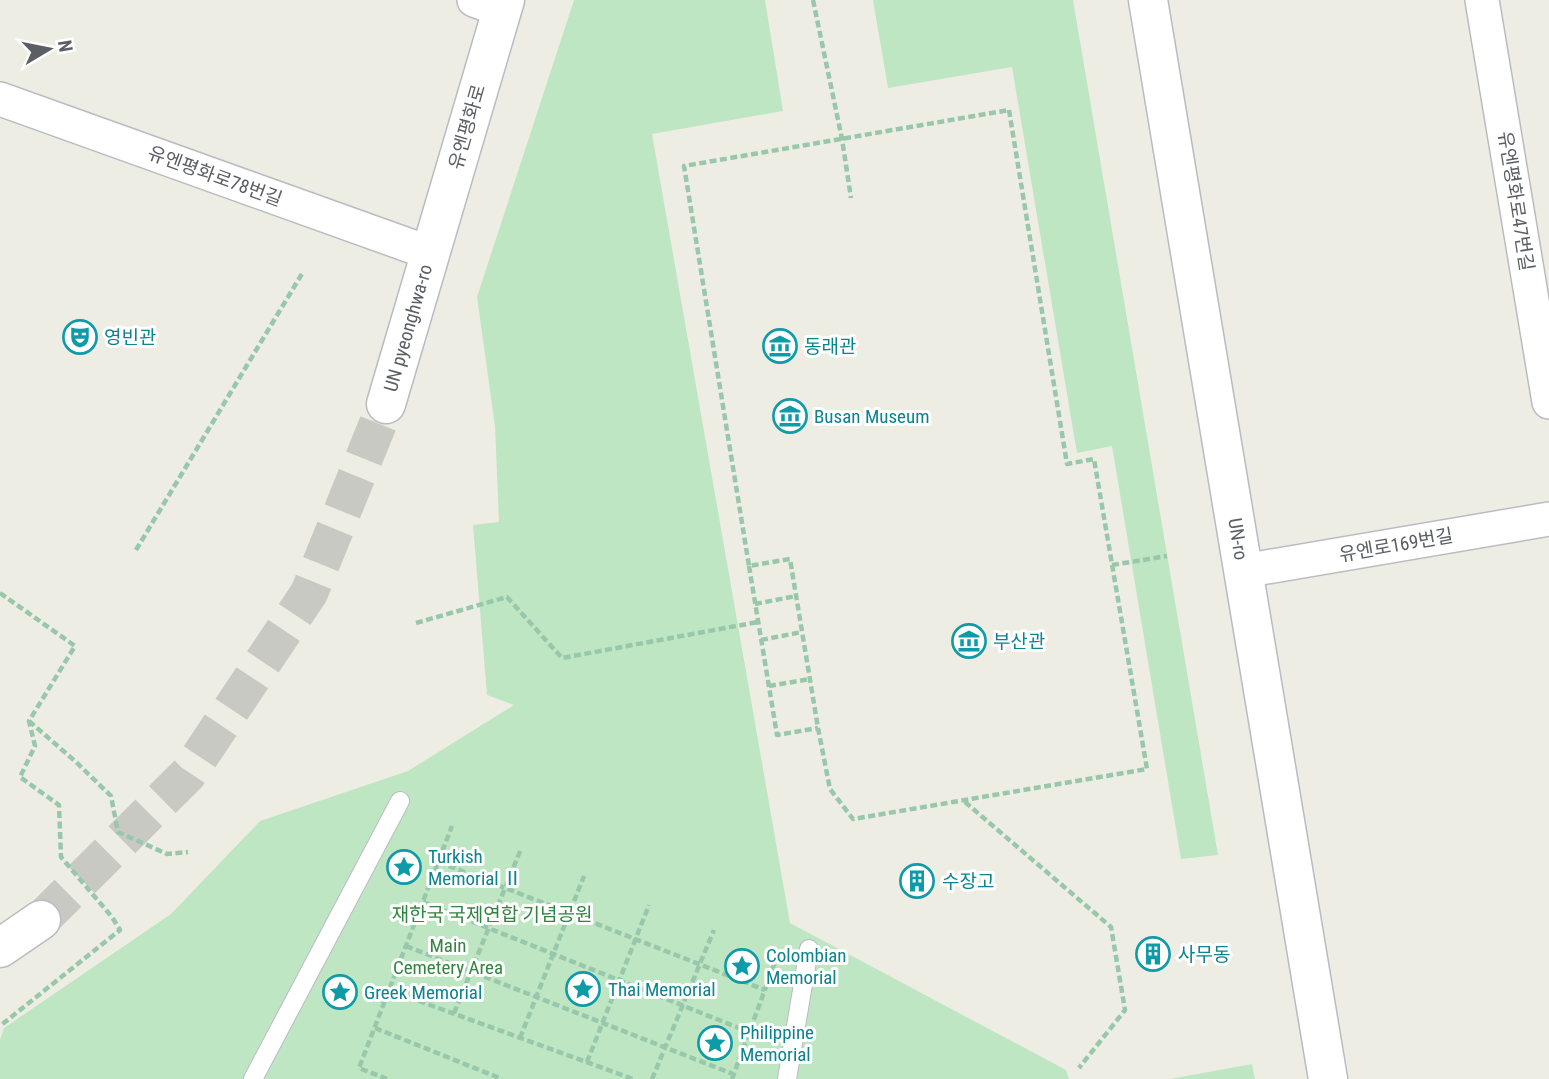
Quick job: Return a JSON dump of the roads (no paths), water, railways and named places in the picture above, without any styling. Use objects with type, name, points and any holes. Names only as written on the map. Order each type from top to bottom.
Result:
[{"type":"main road","name":"UN-ro","points":[[1147,0],[1328,1079]]},
{"type":"main road","name":"유엔평화로","points":[[430,253],[493,4]]},
{"type":"main road","name":"UN pyeonghwa-ro","points":[[386,404],[430,253]]},
{"type":"main road","points":[[0,948],[41,920]]},
{"type":"street","name":"유엔평화로47번길","points":[[1482,0],[1549,402]]},
{"type":"street","name":"유엔평화로78번길","points":[[0,99],[430,253]]},
{"type":"street","name":"유엔로169번길","points":[[1243,571],[1549,519]]},
{"type":"lane","points":[[253,1079],[400,802]]},
{"type":"lane","points":[[787,1079],[809,949]]},
{"type":"tunnel","points":[[41,920],[188,774],[309,593],[386,404]]},
{"type":"place","name":"영빈관","points":[[80,337]]},
{"type":"place","name":"동래관","points":[[780,346]]},
{"type":"place","name":"Busan Museum","points":[[790,416]]},
{"type":"place","name":"부산관","points":[[969,641]]},
{"type":"place","name":"Turkish Memorial Ⅱ","points":[[404,867]]},
{"type":"place","name":"수장고","points":[[917,881]]},
{"type":"place","name":"사무동","points":[[1153,954]]},
{"type":"place","name":"Colombian Memorial","points":[[742,966]]},
{"type":"place","name":"Thai Memorial","points":[[583,989]]},
{"type":"place","name":"Greek Memorial","points":[[340,992]]},
{"type":"place","name":"Philippine Memorial","points":[[715,1043]]},
{"type":"park label","name":"재한국 국제연합 기념공원","points":[[492,914]]},
{"type":"park label","name":"Main Cemetery Area","points":[[448,956]]}]
